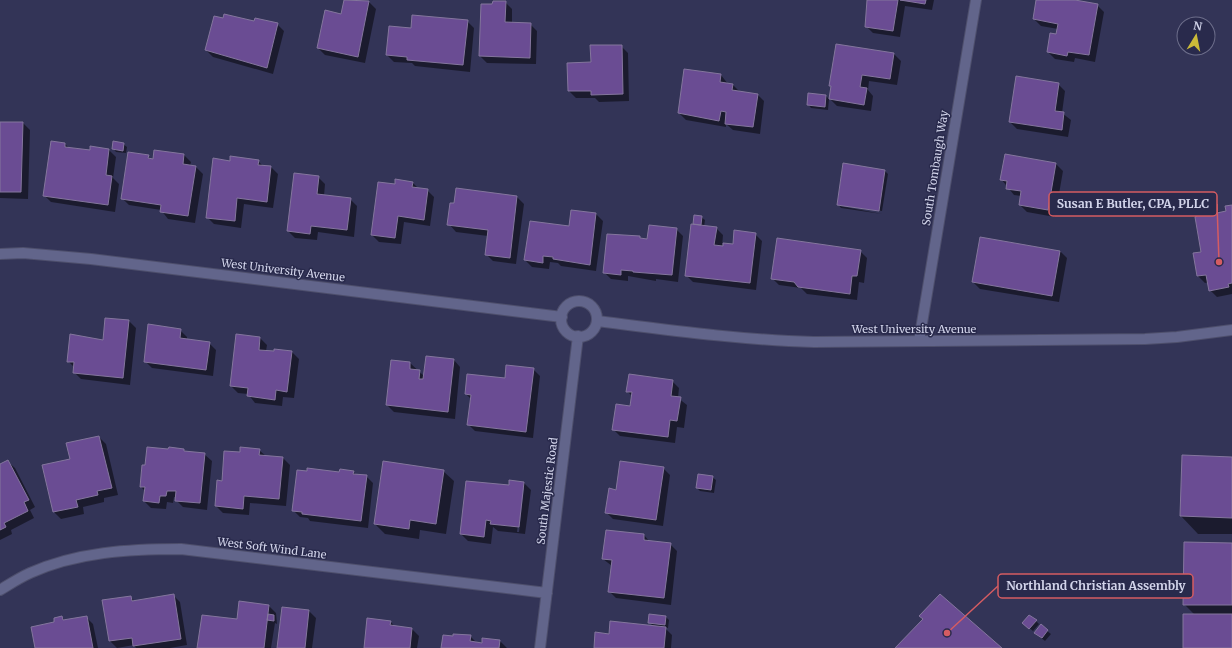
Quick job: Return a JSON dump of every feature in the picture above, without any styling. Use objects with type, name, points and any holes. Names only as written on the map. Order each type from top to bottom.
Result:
[{"type":"street","name":"South Tombaugh Way","points":[[919,341],[976,0]]},
{"type":"street","name":"West University Avenue","points":[[0,254],[23,253],[91,259],[562,316]]},
{"type":"street","points":[[582,301],[590,304],[596,311],[597,321],[591,332],[578,336],[566,330],[562,322],[562,316],[568,305],[582,301]]},
{"type":"street","name":"West University Avenue","points":[[597,321],[704,335],[770,341],[1144,339],[1177,337],[1232,330]]},
{"type":"street","name":"South Majestic Road","points":[[540,648],[578,336]]},
{"type":"street","name":"West Soft Wind Lane","points":[[0,590],[30,573],[98,553],[131,549],[181,549],[547,594]]},
{"type":"building","points":[[344,0],[369,1],[358,57],[317,48],[325,10],[341,14]]},
{"type":"building","points":[[867,0],[898,0],[893,31],[865,27]]},
{"type":"building","points":[[900,0],[926,0],[925,4]]},
{"type":"building","points":[[1036,0],[1075,0],[1098,4],[1089,55],[1068,52],[1067,56],[1047,52],[1050,33],[1056,34],[1058,24],[1033,19]]},
{"type":"building","points":[[493,1],[506,1],[505,22],[531,23],[530,58],[479,56],[481,4],[492,4]]},
{"type":"building","points":[[224,14],[254,21],[255,18],[278,23],[267,68],[205,50],[214,16],[223,18]]},
{"type":"building","points":[[412,15],[468,20],[463,65],[407,60],[407,57],[386,55],[389,26],[411,28]]},
{"type":"building","points":[[836,44],[894,53],[890,79],[862,75],[860,87],[867,88],[864,105],[829,99],[831,86],[829,86]]},
{"type":"building","points":[[590,45],[622,45],[623,94],[591,95],[591,91],[568,91],[567,63],[591,62]]},
{"type":"building","points":[[684,69],[721,74],[720,82],[733,84],[732,90],[758,94],[753,127],[725,124],[726,112],[721,111],[719,121],[678,113]]},
{"type":"building","points":[[1016,76],[1059,83],[1055,111],[1064,112],[1062,130],[1009,122]]},
{"type":"building","points":[[808,93],[826,95],[825,107],[807,105]]},
{"type":"building","points":[[0,122],[23,122],[21,192],[0,192]]},
{"type":"building","points":[[51,141],[65,143],[65,147],[90,150],[90,146],[109,149],[106,175],[112,176],[108,205],[43,196]]},
{"type":"building","points":[[113,141],[124,143],[123,151],[112,149]]},
{"type":"building","points":[[154,150],[184,154],[183,164],[196,166],[188,216],[160,212],[161,205],[121,199],[128,152],[149,155],[148,158],[153,159]]},
{"type":"building","points":[[1005,154],[1056,163],[1048,210],[1019,205],[1021,191],[1006,189],[1007,181],[1000,180]]},
{"type":"building","points":[[230,156],[259,160],[258,165],[271,166],[267,202],[237,198],[235,221],[206,218],[213,158],[230,161]]},
{"type":"building","points":[[843,163],[885,170],[879,211],[837,205]]},
{"type":"building","points":[[294,173],[319,176],[317,194],[351,198],[347,230],[311,226],[310,234],[287,231]]},
{"type":"building","points":[[395,179],[413,182],[412,187],[428,189],[424,220],[398,216],[395,238],[371,235],[378,182],[395,184]]},
{"type":"building","points":[[456,188],[517,196],[510,258],[485,255],[488,230],[447,225],[450,203],[454,203]]},
{"type":"building","points":[[1232,205],[1232,283],[1228,284],[1229,287],[1209,291],[1206,275],[1197,276],[1193,253],[1201,252],[1195,217],[1197,216],[1196,212],[1216,208],[1217,213],[1226,211],[1225,206]]},
{"type":"building","points":[[571,210],[596,213],[590,265],[543,256],[543,263],[524,260],[530,221],[569,226]]},
{"type":"building","points":[[694,215],[702,216],[701,225],[693,224]]},
{"type":"building","points":[[691,224],[717,227],[714,245],[723,246],[723,243],[733,244],[734,230],[756,233],[750,283],[685,276]]},
{"type":"building","points":[[649,225],[677,228],[672,275],[621,270],[621,275],[603,273],[607,234],[640,236],[640,238],[647,239]]},
{"type":"building","points":[[980,237],[1060,251],[1052,296],[972,282]]},
{"type":"building","points":[[777,238],[861,250],[857,276],[852,276],[850,294],[798,287],[794,282],[771,279]]},
{"type":"building","points":[[105,318],[129,320],[123,378],[73,373],[74,362],[67,362],[70,334],[103,340]]},
{"type":"building","points":[[148,324],[181,329],[180,338],[210,342],[206,370],[144,362]]},
{"type":"building","points":[[236,334],[260,337],[259,350],[274,351],[274,349],[292,351],[287,392],[276,390],[275,400],[247,396],[248,388],[230,386]]},
{"type":"building","points":[[426,356],[454,359],[448,412],[386,405],[391,360],[410,362],[410,369],[420,370],[419,379],[423,379]]},
{"type":"building","points":[[506,365],[534,368],[526,432],[467,425],[471,395],[465,394],[467,374],[505,378]]},
{"type":"building","points":[[629,374],[673,380],[671,396],[681,397],[677,421],[670,420],[668,437],[612,430],[616,404],[630,406],[632,392],[626,392]]},
{"type":"building","points":[[99,436],[112,488],[97,491],[98,495],[76,500],[78,507],[53,512],[42,465],[70,459],[66,443]]},
{"type":"building","points":[[147,447],[168,449],[169,447],[184,449],[184,451],[205,453],[200,503],[175,501],[176,491],[167,491],[166,496],[160,496],[159,503],[143,501],[145,487],[140,487],[142,465],[145,465]]},
{"type":"building","points":[[240,447],[260,449],[259,455],[283,457],[279,499],[244,496],[243,509],[215,506],[217,480],[222,481],[224,451],[240,452]]},
{"type":"building","points":[[1182,455],[1232,457],[1232,518],[1180,516]]},
{"type":"building","points":[[8,460],[29,500],[24,502],[28,511],[4,523],[6,527],[0,530],[0,464]]},
{"type":"building","points":[[383,461],[444,470],[436,524],[410,520],[409,529],[374,524]]},
{"type":"building","points":[[620,461],[664,467],[656,520],[605,513],[609,488],[616,490]]},
{"type":"building","points":[[307,468],[339,472],[340,469],[354,471],[353,474],[367,475],[361,521],[302,514],[302,512],[292,511],[297,470],[307,471]]},
{"type":"building","points":[[698,474],[713,476],[711,490],[696,488]]},
{"type":"building","points":[[509,480],[524,482],[519,527],[490,524],[491,521],[486,520],[484,537],[460,534],[466,481],[509,485]]},
{"type":"building","points":[[606,530],[644,534],[644,540],[671,543],[664,598],[608,592],[612,560],[602,559]]},
{"type":"building","points":[[1184,542],[1232,543],[1232,605],[1183,605]]},
{"type":"building","points":[[174,594],[181,639],[133,646],[132,638],[109,641],[102,600],[131,596],[132,601]]},
{"type":"building","points":[[940,594],[1002,648],[895,648],[923,619],[919,616]]},
{"type":"building","points":[[239,601],[269,605],[264,648],[197,648],[202,615],[237,619]]},
{"type":"building","points":[[282,607],[309,610],[305,648],[277,648]]},
{"type":"building","points":[[268,614],[274,615],[274,621],[267,620]]},
{"type":"building","points":[[649,614],[666,616],[665,625],[648,623]]},
{"type":"building","points":[[1183,614],[1232,614],[1232,648],[1183,648]]},
{"type":"building","points":[[1029,615],[1037,620],[1029,629],[1022,623]]},
{"type":"building","points":[[62,616],[63,620],[87,616],[93,648],[35,648],[31,627],[54,622],[54,618]]},
{"type":"building","points":[[367,618],[391,621],[390,625],[412,628],[410,648],[364,648]]},
{"type":"building","points":[[610,621],[666,627],[664,648],[594,648],[595,632],[609,634]]},
{"type":"building","points":[[1041,624],[1048,630],[1042,638],[1034,633]]},
{"type":"building","points":[[453,634],[471,635],[470,641],[482,643],[482,638],[500,640],[499,648],[441,648],[443,635],[453,636]]},
{"type":"place","name":"Susan E Butler, CPA, PLLC","points":[[1219,262]]},
{"type":"place","name":"Northland Christian Assembly","points":[[947,633]]}]
